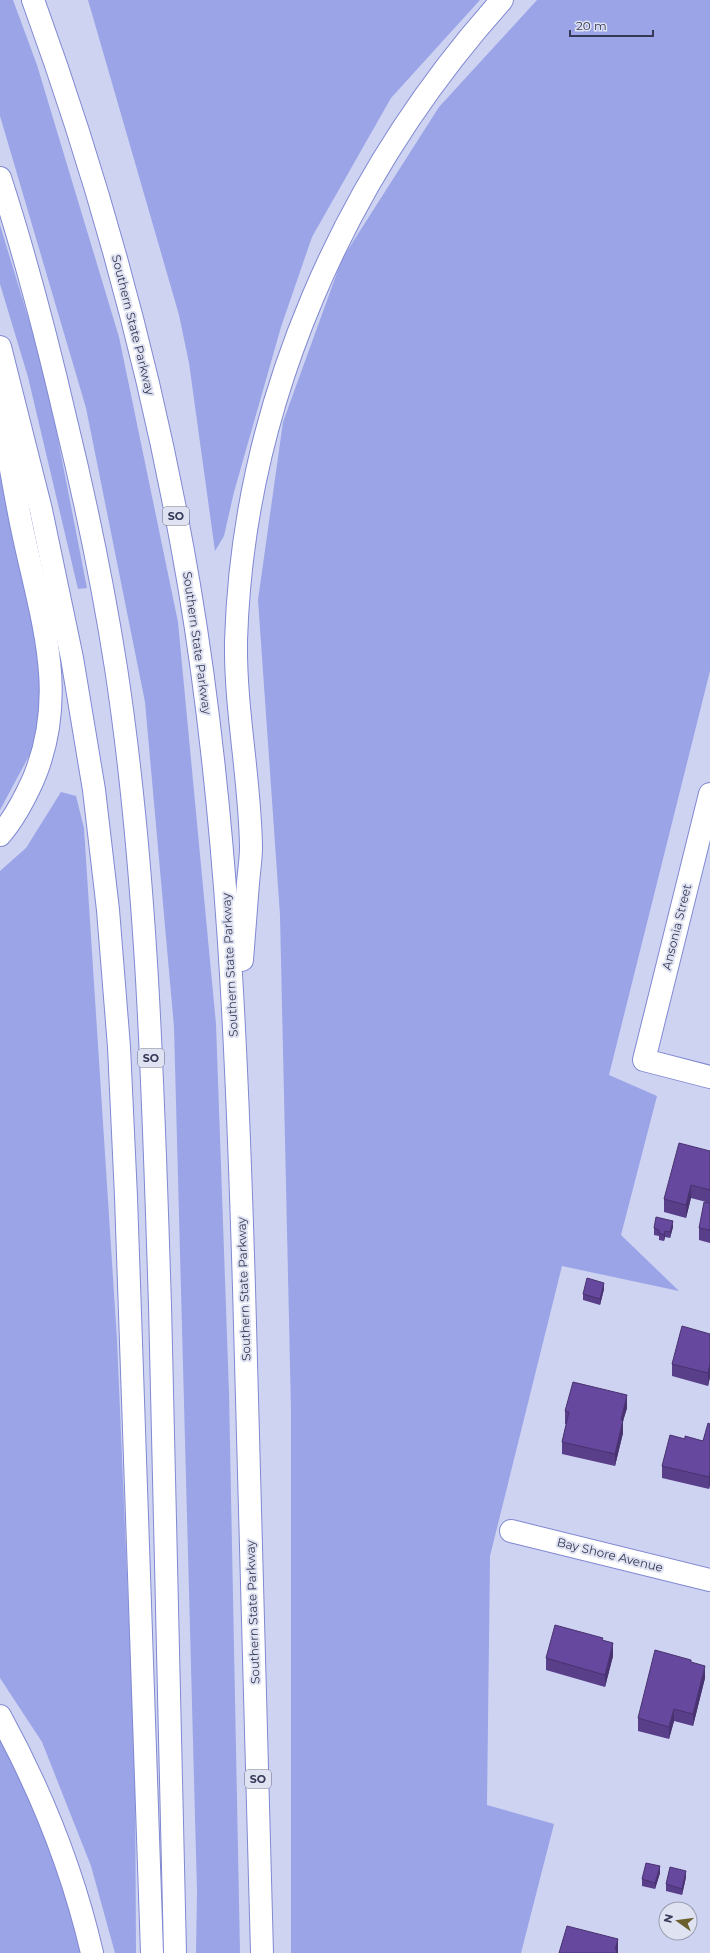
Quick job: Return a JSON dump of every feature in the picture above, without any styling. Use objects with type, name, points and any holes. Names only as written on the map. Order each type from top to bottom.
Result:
[{"type":"main road","name":"Southern State Parkway","points":[[33,0],[64,88],[122,279],[149,386],[189,587],[217,792],[226,894],[235,1047],[254,1605],[262,1953]]},
{"type":"main road","points":[[235,1047],[251,848],[238,704],[238,615],[244,551],[263,451],[280,390],[304,319],[350,217],[389,149],[437,79],[502,0]]},
{"type":"main road","name":"SO","points":[[0,178],[26,262],[43,326],[90,527],[116,668],[137,841],[147,966],[154,1116],[168,1556],[175,1953]]},
{"type":"main road","name":"SO","points":[[0,347],[41,510],[72,658],[95,797],[110,924],[119,1040],[126,1197],[152,1953]]},
{"type":"main road","points":[[0,402],[13,488],[46,643],[52,695],[46,746],[38,768],[18,810],[0,835]]},
{"type":"main road","name":"Ansonia Street","points":[[710,794],[644,1060],[710,1077]]},
{"type":"main road","name":"Bay Shore Avenue","points":[[511,1531],[710,1580]]},
{"type":"main road","points":[[0,1716],[54,1833],[79,1905],[92,1953]]},
{"type":"shaded area","points":[[0,0],[13,0],[37,65],[119,337],[178,622],[216,1024],[229,1393],[240,1953],[196,1953],[197,1892],[174,1027],[145,702],[86,408],[0,116]]},
{"type":"shaded area","points":[[88,0],[480,0],[391,98],[312,237],[281,327],[234,492],[224,536],[215,551],[189,363],[179,315]]},
{"type":"shaded area","points":[[537,0],[710,0],[710,671],[609,1075],[657,1096],[621,1235],[679,1291],[562,1266],[490,1556],[487,1805],[554,1824],[521,1953],[291,1953],[291,1410],[280,915],[258,600],[283,422],[342,259],[439,107]]},
{"type":"shaded area","points":[[0,225],[45,373],[87,588],[78,589],[28,377],[0,284]]},
{"type":"shaded area","points":[[0,471],[45,676],[37,741],[0,810]]},
{"type":"shaded area","points":[[61,792],[76,796],[84,828],[117,1340],[135,1763],[136,1953],[115,1953],[91,1866],[42,1742],[0,1678],[0,871],[26,848]]},
{"type":"shaded area","points":[[0,1733],[28,1781],[84,1953],[0,1953]]},
{"type":"building","points":[[679,1143],[710,1151],[710,1190],[691,1185],[686,1205],[664,1199]]},
{"type":"building","points":[[704,1202],[710,1203],[710,1230],[699,1228]]},
{"type":"building","points":[[656,1217],[673,1221],[670,1232],[665,1231],[664,1235],[659,1233],[659,1230],[654,1228]]},
{"type":"building","points":[[587,1278],[604,1283],[600,1299],[583,1294]]},
{"type":"building","points":[[682,1326],[710,1334],[710,1364],[708,1373],[672,1364]]},
{"type":"building","points":[[573,1382],[627,1395],[615,1454],[562,1442],[569,1412],[565,1411]]},
{"type":"building","points":[[708,1423],[710,1424],[709,1477],[662,1466],[670,1435],[685,1439],[685,1436],[703,1441]]},
{"type":"building","points":[[555,1625],[603,1638],[602,1640],[613,1643],[605,1675],[546,1658]]},
{"type":"building","points":[[655,1650],[691,1660],[691,1662],[705,1666],[693,1714],[674,1709],[669,1727],[638,1718]]},
{"type":"building","points":[[646,1863],[660,1866],[655,1883],[642,1879]]},
{"type":"building","points":[[670,1867],[686,1871],[682,1889],[666,1884]]},
{"type":"building","points":[[567,1926],[618,1939],[615,1949],[617,1949],[616,1953],[559,1953]]}]
